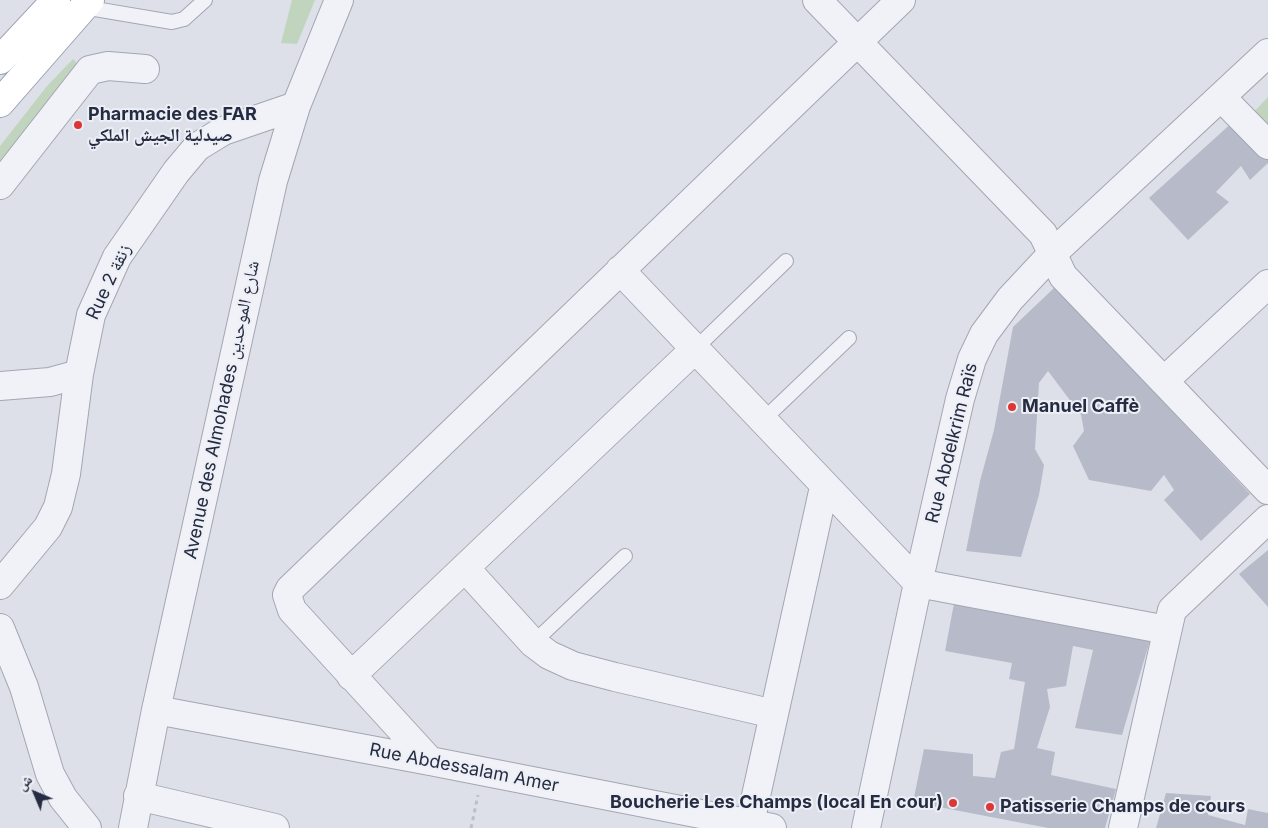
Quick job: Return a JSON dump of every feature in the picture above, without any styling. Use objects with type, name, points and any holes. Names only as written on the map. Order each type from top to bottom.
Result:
[{"type":"main road","points":[[0,60],[56,0]]},
{"type":"main road","points":[[0,103],[86,4]]},
{"type":"street","name":"Avenue des Almohades شارع الموحدين","points":[[133,828],[156,710],[273,180],[296,106],[339,0]]},
{"type":"street","points":[[817,0],[1043,234],[1063,276],[1268,490]]},
{"type":"street","points":[[430,761],[292,610],[287,596],[290,589],[901,0]]},
{"type":"street","name":"Rue Abdelkrim Raïs","points":[[866,828],[960,399],[972,359],[984,334],[1010,299],[1052,254],[1268,53]]},
{"type":"street","points":[[0,185],[90,70],[108,66],[145,69]]},
{"type":"street","points":[[1221,97],[1268,145]]},
{"type":"street","name":"Rue 2 زنقة","points":[[0,585],[48,527],[58,507],[66,474],[79,374],[91,315],[117,257],[176,172],[197,147],[223,131],[296,106]]},
{"type":"street","points":[[620,270],[918,584],[1167,630]]},
{"type":"street","points":[[1164,381],[1268,284]]},
{"type":"street","points":[[351,676],[695,349]]},
{"type":"street","points":[[0,386],[50,382],[79,374]]},
{"type":"street","points":[[761,825],[774,714],[824,487]]},
{"type":"street","points":[[1122,828],[1172,610],[1268,519]]},
{"type":"street","points":[[465,568],[534,643],[549,655],[573,666],[774,714]]},
{"type":"street","points":[[0,628],[24,687],[50,774],[63,798],[88,828]]},
{"type":"street","name":"Rue Abdessalam Amer","points":[[156,710],[761,825]]},
{"type":"street","points":[[138,796],[275,828]]},
{"type":"lane","points":[[86,4],[172,22],[184,19],[205,0]]},
{"type":"lane","points":[[695,349],[786,261]]},
{"type":"lane","points":[[762,421],[849,338]]},
{"type":"lane","points":[[534,643],[625,556]]},
{"type":"path","points":[[470,828],[484,772]]},
{"type":"green space","points":[[292,0],[315,0],[297,44],[281,43]]},
{"type":"green space","points":[[73,59],[80,66],[0,174],[0,146],[47,86]]},
{"type":"green space","points":[[1268,97],[1268,135],[1250,116]]},
{"type":"building","points":[[1236,119],[1268,155],[1268,163],[1250,180],[1241,166],[1216,192],[1229,202],[1188,240],[1149,198]]},
{"type":"building","points":[[1055,287],[1250,494],[1201,541],[1164,500],[1174,490],[1164,475],[1151,491],[1089,480],[1073,446],[1084,431],[1081,415],[1048,371],[1039,383],[1035,449],[1044,465],[1039,495],[1021,557],[966,551],[980,481],[994,430],[1013,327]]},
{"type":"building","points":[[1268,550],[1268,607],[1239,574]]},
{"type":"building","points":[[955,598],[1153,630],[1122,735],[1075,728],[1093,650],[1073,646],[1066,686],[1047,689],[1050,707],[1037,748],[1055,752],[1051,775],[1116,789],[1105,828],[1048,828],[913,802],[924,749],[973,754],[973,776],[995,778],[1001,752],[1014,749],[1025,682],[1009,679],[1012,663],[945,651]]},
{"type":"building","points":[[1166,793],[1211,796],[1208,815],[1245,825],[1248,809],[1268,813],[1268,828],[1156,828]]},
{"type":"place","name":"Pharmacie des FAR صيدلية الجيش الملكي","points":[[78,125]]},
{"type":"place","name":"Manuel Caffè","points":[[1012,407]]},
{"type":"place","name":"Boucherie Les Champs (local En cour)","points":[[953,803]]},
{"type":"place","name":"Patisserie Champs de cours","points":[[990,807]]}]
